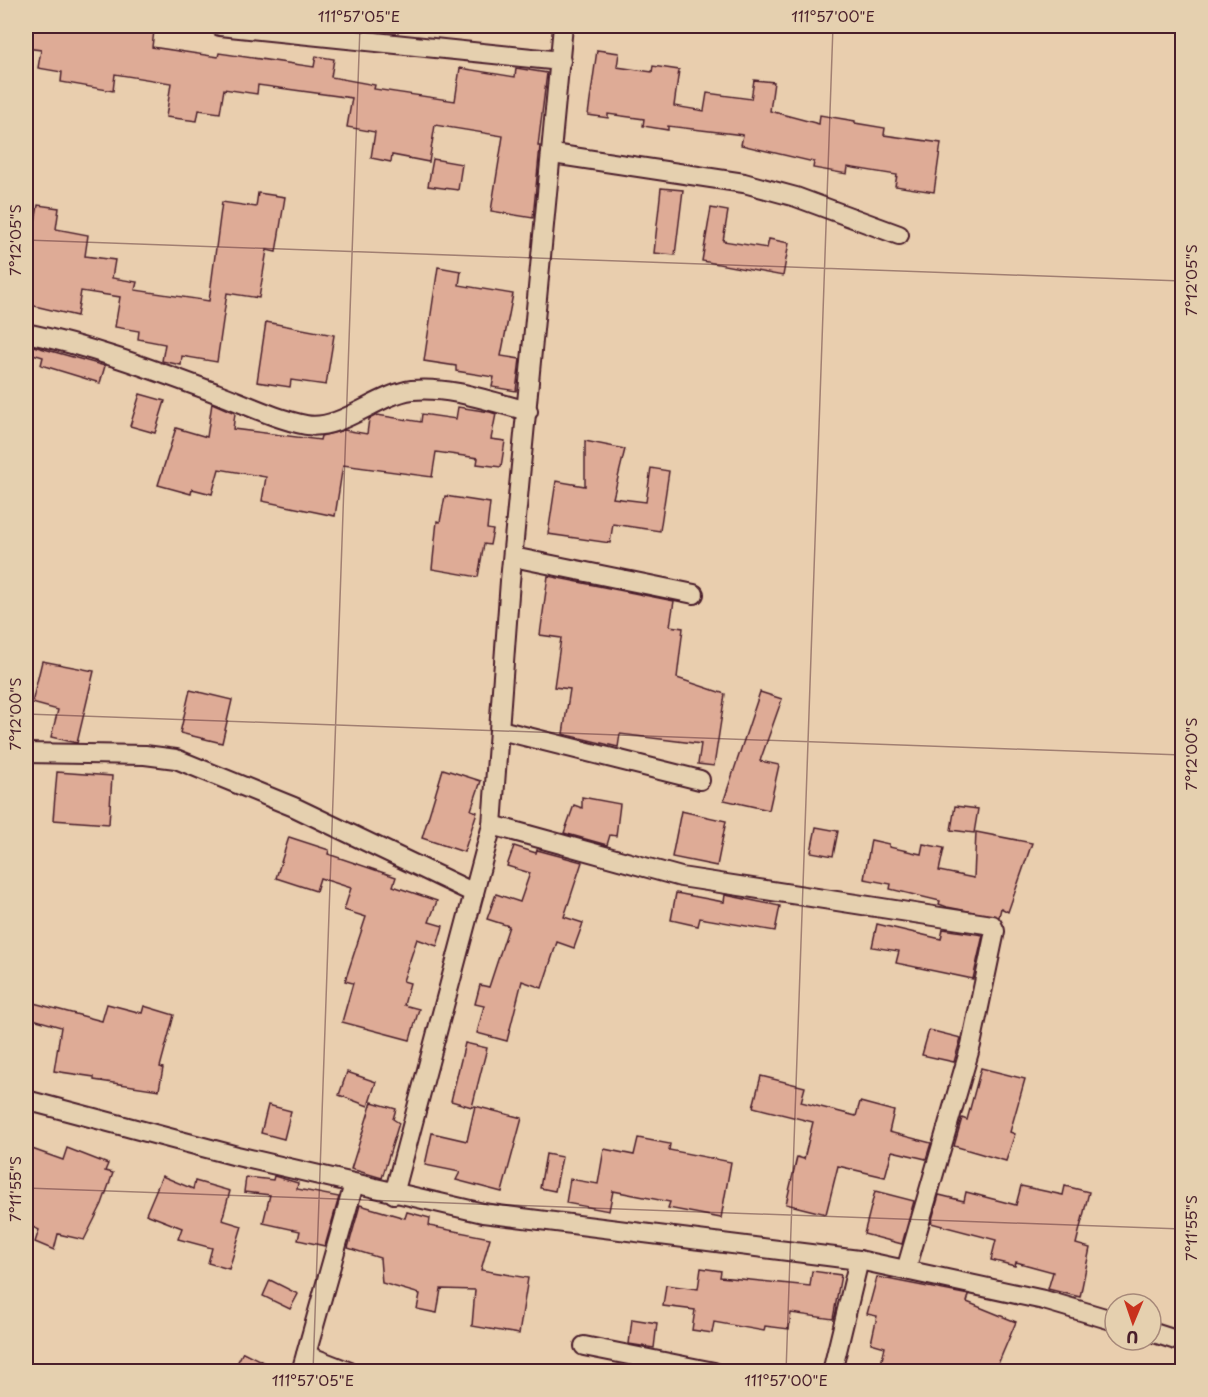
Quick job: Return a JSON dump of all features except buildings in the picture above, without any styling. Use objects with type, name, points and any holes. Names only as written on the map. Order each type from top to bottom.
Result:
[{"type":"street","points":[[220,26],[561,61]]},
{"type":"street","points":[[394,1194],[492,825],[513,557],[553,154],[563,26]]},
{"type":"street","points":[[553,154],[744,183],[796,197],[899,235]]},
{"type":"street","points":[[26,333],[71,344],[215,392],[286,420],[308,425],[325,425],[381,398],[412,390],[436,390],[528,411]]},
{"type":"street","points":[[513,557],[693,594]]},
{"type":"street","points":[[500,730],[700,780]]},
{"type":"street","points":[[26,753],[145,755],[176,759],[294,807],[474,893]]},
{"type":"street","points":[[492,825],[681,877],[917,913],[994,928],[971,1044],[906,1270]]},
{"type":"street","points":[[26,1100],[237,1156],[483,1214],[859,1260],[1044,1300],[1103,1317]]},
{"type":"street","points":[[350,1371],[304,1363],[354,1184]]},
{"type":"street","points":[[832,1371],[859,1260]]},
{"type":"street","points":[[1163,1336],[1182,1342]]},
{"type":"street","points":[[584,1346],[714,1371]]}]
